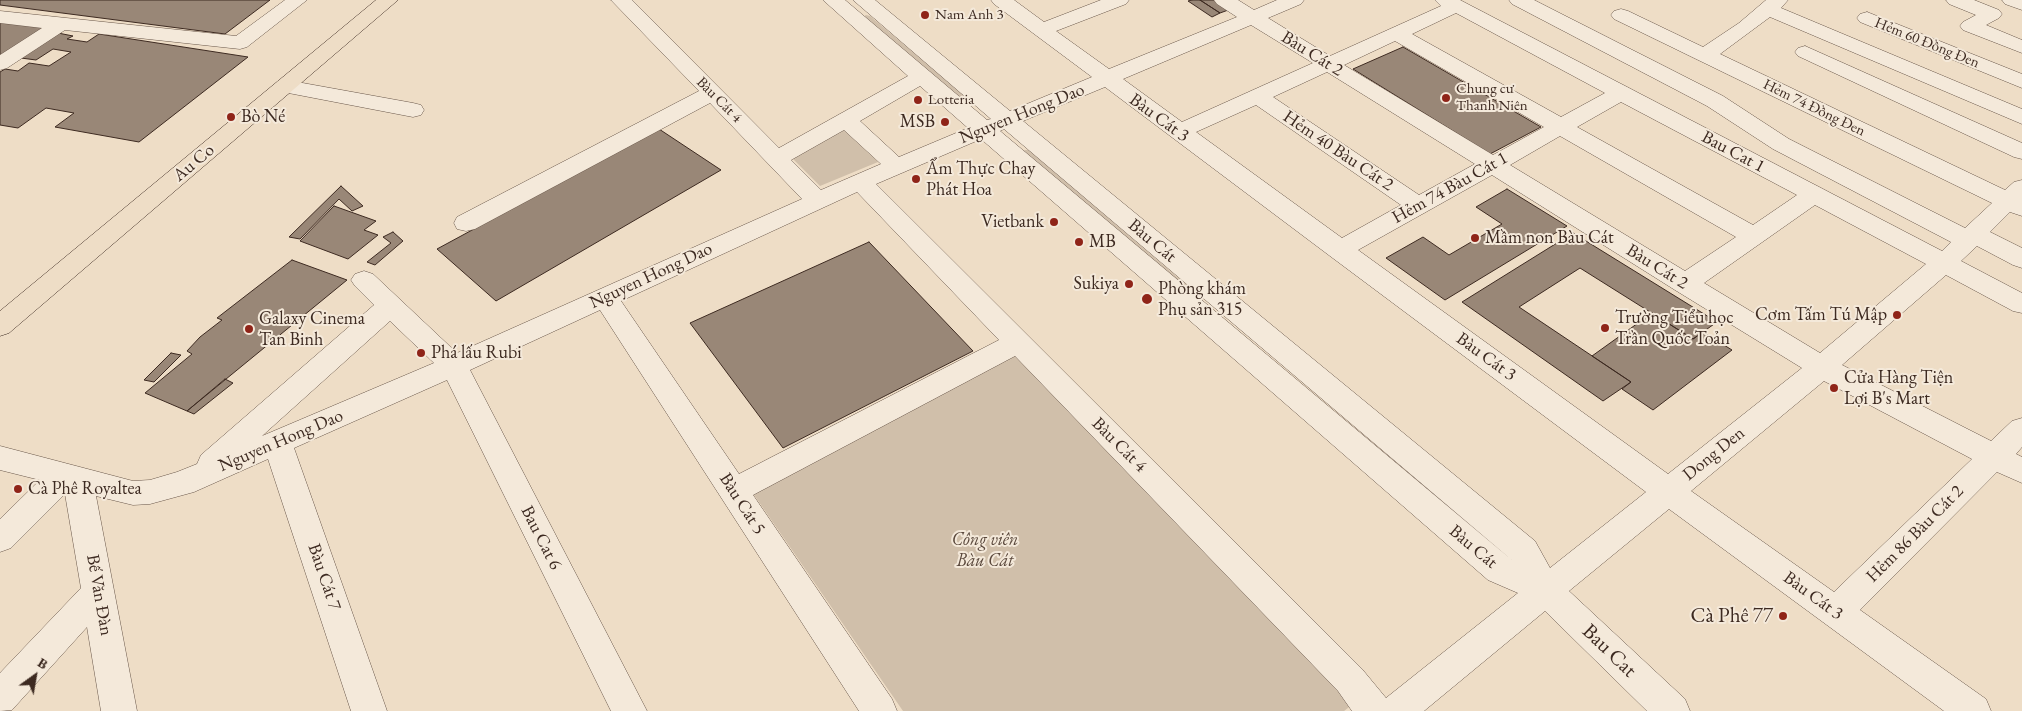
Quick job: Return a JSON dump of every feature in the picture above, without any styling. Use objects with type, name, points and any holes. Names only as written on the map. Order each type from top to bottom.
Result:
[{"type":"main road","name":"Au Co","points":[[0,326],[388,0]]},
{"type":"street","points":[[0,16],[240,43],[297,0]]},
{"type":"street","name":"Bàu Cát 4","points":[[621,0],[818,201]]},
{"type":"street","name":"Bàu Cát 3","points":[[1001,0],[1668,491],[1973,711]]},
{"type":"street","points":[[1042,30],[1119,0]]},
{"type":"street","name":"Bàu Cát 2","points":[[1224,0],[1822,367],[2022,471]]},
{"type":"street","name":"Nguyen Hong Dao","points":[[0,458],[133,493],[161,490],[196,478],[454,366],[896,166],[1294,0]]},
{"type":"street","points":[[1519,0],[1715,101],[1781,144],[1971,237],[2022,259]]},
{"type":"street","name":"Hẻm 60 Đồng Đen","points":[[1871,0],[1885,6],[1867,18],[2022,82]]},
{"type":"street","points":[[1956,0],[1992,14],[1970,26],[2019,43]]},
{"type":"street","points":[[1179,132],[1396,33],[1450,3]]},
{"type":"street","name":"Bau Cat 1","points":[[1450,3],[2022,304]]},
{"type":"street","name":"Bàu Cát","points":[[853,4],[923,76],[995,124],[1234,309],[1524,551],[1546,591]]},
{"type":"street","name":"Bàu Cát","points":[[853,4],[995,124],[1210,322],[1499,570],[1546,591]]},
{"type":"street","points":[[1704,55],[1746,27],[1773,4],[2022,117]]},
{"type":"street","name":"Hẻm 74 Đồng Đen","points":[[1583,32],[1628,10],[1704,55],[2017,198]]},
{"type":"street","points":[[0,64],[61,24]]},
{"type":"street","points":[[1396,33],[1753,236]]},
{"type":"street","points":[[1805,52],[2022,152]]},
{"type":"street","points":[[777,159],[923,76]]},
{"type":"street","points":[[286,86],[413,110]]},
{"type":"street","points":[[466,223],[712,93]]},
{"type":"street","name":"Hẻm 74 Bàu Cát 1","points":[[1339,250],[1621,93]]},
{"type":"street","name":"Hẻm 40 Bàu Cát 2","points":[[1257,96],[1418,206]]},
{"type":"street","points":[[846,120],[896,166]]},
{"type":"street","points":[[1713,142],[1746,122]]},
{"type":"street","name":"Bàu Cát 4","points":[[861,182],[1350,680],[1374,711]]},
{"type":"street","points":[[1684,284],[1814,195]]},
{"type":"street","name":"Dong Den","points":[[1397,711],[1822,367],[2017,198]]},
{"type":"street","name":"Bau Cat 6","points":[[364,280],[454,366],[628,711]]},
{"type":"street","name":"Bàu Cát 5","points":[[605,297],[879,711]]},
{"type":"street","points":[[196,478],[390,305]]},
{"type":"street","points":[[1210,322],[1234,309]]},
{"type":"street","points":[[733,491],[1018,342]]},
{"type":"street","name":"Hẻm 86 Bàu Cát 2","points":[[1836,612],[2022,429]]},
{"type":"street","name":"Bàu Cát 7","points":[[278,443],[369,711]]},
{"type":"street","points":[[0,539],[71,478]]},
{"type":"street","name":"Bế Văn Đàn","points":[[71,478],[98,592],[119,711]]},
{"type":"street","name":"Bau Cat","points":[[1546,591],[1672,711]]},
{"type":"street","points":[[0,698],[98,592]]},
{"type":"green space","points":[[866,15],[870,16],[966,97],[966,99],[963,100],[863,17]]},
{"type":"green space","points":[[842,128],[878,162],[820,186],[791,157]]},
{"type":"green space","points":[[1029,150],[1204,300],[1200,301],[1022,151]]},
{"type":"green space","name":"Công viên Bàu Cát","points":[[1016,355],[1356,702],[1344,711],[903,711],[752,492]]},
{"type":"building","points":[[0,0],[270,0],[225,34],[0,5]]},
{"type":"building","points":[[1200,0],[1220,13],[1212,17],[1188,1]]},
{"type":"building","points":[[1200,0],[1217,0],[1231,9],[1220,13]]},
{"type":"building","points":[[0,22],[46,28],[0,58]]},
{"type":"building","points":[[58,33],[73,36],[67,39],[87,42],[99,34],[248,57],[139,142],[55,127],[74,113],[46,108],[18,128],[0,125],[0,72],[5,69],[18,71],[29,63],[49,66],[71,52],[53,49],[36,60],[21,58]]},
{"type":"building","name":"Chung cư Thanh Niên","points":[[1403,47],[1541,127],[1490,154],[1353,69]]},
{"type":"building","points":[[659,129],[721,170],[496,301],[437,249]]},
{"type":"building","points":[[341,186],[363,206],[352,211],[339,199],[300,239],[289,237]]},
{"type":"building","points":[[1507,189],[1567,226],[1445,300],[1386,258],[1423,237],[1449,255],[1502,224],[1476,207]]},
{"type":"building","points":[[334,206],[376,221],[364,230],[378,235],[348,259],[300,241]]},
{"type":"building","points":[[393,232],[403,241],[375,265],[367,262],[391,243],[383,237]]},
{"type":"building","points":[[1573,233],[1717,322],[1693,339],[1580,268],[1519,307],[1631,382],[1603,401],[1462,302]]},
{"type":"building","points":[[869,242],[973,351],[783,448],[690,323]]},
{"type":"building","name":"Galaxy Cinema Tan Binh","points":[[292,260],[347,280],[187,411],[145,393],[192,354],[187,351],[200,337],[222,320],[217,318]]},
{"type":"building","points":[[1652,313],[1693,339],[1703,332],[1732,350],[1653,410],[1622,389],[1631,382],[1592,356]]},
{"type":"building","points":[[171,353],[181,355],[154,382],[144,380]]},
{"type":"building","points":[[225,379],[233,383],[194,414],[187,411]]},
{"type":"place","name":"Nam Anh 3","points":[[925,15]]},
{"type":"place","name":"Chung cư Thanh Niên","points":[[1446,98]]},
{"type":"place","name":"Lotteria","points":[[918,100]]},
{"type":"place","name":"Bò Né","points":[[231,117]]},
{"type":"place","name":"MSB","points":[[945,122]]},
{"type":"place","name":"Ẩm Thực Chay Phát Hoa","points":[[916,179]]},
{"type":"place","name":"Vietbank","points":[[1054,222]]},
{"type":"place","name":"Mầm non Bàu Cát","points":[[1475,238]]},
{"type":"place","name":"MB","points":[[1079,242]]},
{"type":"place","name":"Sukiya","points":[[1129,284]]},
{"type":"place","name":"Phòng khám Phụ sản 315","points":[[1147,299]]},
{"type":"place","name":"Cơm Tấm Tú Mập","points":[[1897,315]]},
{"type":"place","name":"Trường Tiểu học Trần Quốc Toản","points":[[1605,328]]},
{"type":"place","name":"Galaxy Cinema Tan Binh","points":[[249,329]]},
{"type":"place","name":"Phá lấu Rubi","points":[[421,353]]},
{"type":"place","name":"Cửa Hàng Tiện Lợi B's Mart","points":[[1834,388]]},
{"type":"place","name":"Cà Phê Royaltea","points":[[18,489]]},
{"type":"place","name":"Cà Phê 77","points":[[1783,616]]}]
